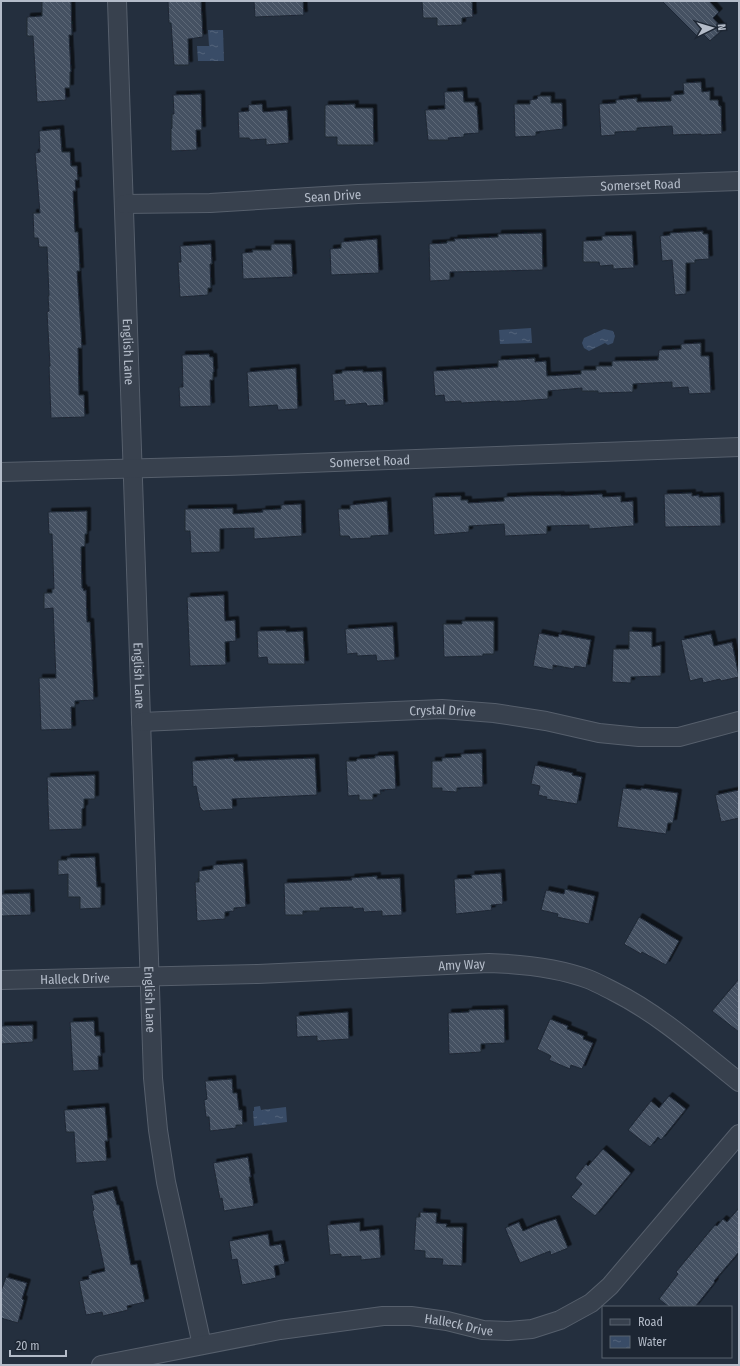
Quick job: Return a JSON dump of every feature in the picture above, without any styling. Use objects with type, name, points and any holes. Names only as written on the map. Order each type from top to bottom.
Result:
[{"type":"street","name":"English Lane","points":[[117,1],[153,1078],[158,1130],[166,1182],[202,1345]]},
{"type":"street","name":"Somerset Road","points":[[542,188],[739,181]]},
{"type":"street","name":"Sean Drive","points":[[124,204],[210,203],[358,194],[542,188]]},
{"type":"street","name":"Somerset Road","points":[[1,472],[133,469],[739,447]]},
{"type":"street","name":"Crystal Drive","points":[[141,722],[442,709],[494,712],[546,721],[599,733],[639,737],[679,736],[739,721]]},
{"type":"street","name":"Amy Way","points":[[150,976],[258,974],[489,963],[523,964],[589,979],[627,998],[663,1021],[739,1082]]},
{"type":"street","name":"Halleck Drive","points":[[1,980],[150,976]]},
{"type":"street","name":"Halleck Drive","points":[[101,1365],[280,1330],[383,1316],[411,1316],[447,1321],[483,1330],[508,1331],[532,1328],[560,1320],[591,1303],[610,1286],[739,1134]]},
{"type":"water","points":[[208,30],[223,30],[224,61],[198,61],[197,46],[209,46]]},
{"type":"water","points":[[531,328],[532,343],[500,344],[499,330]]},
{"type":"water","points":[[604,329],[613,331],[615,336],[613,343],[608,345],[605,343],[589,351],[584,348],[582,343],[584,338]]},
{"type":"water","points":[[260,1106],[261,1110],[286,1107],[287,1122],[254,1126],[254,1107]]},
{"type":"building","points":[[42,1],[71,1],[72,35],[69,35],[71,72],[70,88],[65,88],[66,100],[37,102],[33,36],[27,36],[27,17],[42,16]]},
{"type":"building","points":[[168,1],[201,1],[203,37],[188,39],[189,65],[174,65]]},
{"type":"building","points":[[254,1],[303,1],[304,15],[255,17]]},
{"type":"building","points":[[422,1],[472,1],[473,17],[462,18],[462,25],[437,26],[437,18],[423,18]]},
{"type":"building","points":[[662,1],[709,1],[719,12],[713,18],[723,29],[710,41],[702,33],[698,37]]},
{"type":"building","points":[[701,82],[702,92],[710,91],[710,100],[718,100],[719,106],[721,106],[722,134],[673,135],[672,126],[637,128],[637,131],[615,132],[615,135],[601,136],[599,104],[616,103],[616,100],[637,98],[637,102],[671,101],[671,95],[684,94],[683,83]]},
{"type":"building","points":[[463,91],[464,102],[475,102],[475,106],[477,106],[479,133],[464,134],[464,137],[448,138],[449,140],[428,140],[425,110],[445,109],[444,92]]},
{"type":"building","points":[[201,94],[202,130],[196,130],[197,150],[171,151],[172,114],[174,114],[173,95]]},
{"type":"building","points":[[538,96],[551,96],[551,103],[562,103],[563,129],[536,132],[536,136],[515,137],[514,104],[530,104],[530,100],[537,99]]},
{"type":"building","points":[[262,104],[263,112],[287,110],[289,143],[266,145],[266,139],[250,140],[249,138],[239,138],[238,112],[249,111],[248,105]]},
{"type":"building","points":[[355,104],[355,108],[373,108],[374,145],[337,145],[337,137],[325,137],[325,105]]},
{"type":"building","points":[[60,129],[62,152],[70,152],[71,166],[77,166],[78,180],[75,180],[76,191],[73,191],[75,232],[78,232],[80,271],[77,271],[82,348],[78,348],[79,395],[84,395],[85,417],[51,418],[47,312],[49,311],[49,296],[47,247],[39,247],[38,238],[34,238],[33,213],[40,213],[35,153],[40,152],[39,131]]},
{"type":"building","points":[[703,231],[703,234],[708,234],[709,259],[695,260],[695,263],[686,263],[686,294],[675,295],[672,260],[662,261],[660,236],[670,235],[670,233]]},
{"type":"building","points":[[542,233],[543,270],[450,272],[450,280],[430,281],[429,244],[447,243],[447,241],[455,241],[454,239],[498,237],[498,234]]},
{"type":"building","points":[[632,235],[634,268],[613,269],[613,265],[600,266],[599,262],[583,262],[583,241],[602,240],[602,236]]},
{"type":"building","points":[[377,239],[379,273],[331,275],[330,249],[341,248],[341,242]]},
{"type":"building","points":[[211,244],[211,288],[208,288],[208,295],[180,297],[178,262],[181,262],[180,246]]},
{"type":"building","points":[[271,244],[291,244],[293,277],[243,279],[242,253],[253,252],[252,250],[271,250]]},
{"type":"building","points":[[701,343],[701,356],[709,356],[711,393],[689,394],[688,387],[672,388],[672,382],[633,384],[633,392],[598,393],[598,391],[582,391],[582,388],[548,391],[548,399],[519,401],[461,403],[461,401],[445,402],[444,395],[435,396],[433,371],[498,367],[498,360],[535,358],[535,362],[546,361],[547,376],[581,374],[581,370],[596,370],[596,366],[612,366],[612,361],[658,360],[659,350],[681,349],[681,344]]},
{"type":"building","points":[[209,354],[210,357],[213,357],[214,372],[213,380],[210,380],[211,406],[180,407],[179,387],[183,387],[182,355]]},
{"type":"building","points":[[296,368],[298,409],[278,410],[277,405],[249,407],[247,372]]},
{"type":"building","points":[[363,370],[363,372],[382,371],[384,405],[367,406],[366,403],[345,405],[345,400],[334,401],[332,374],[342,373],[342,371]]},
{"type":"building","points":[[692,493],[692,496],[699,495],[699,497],[720,496],[721,526],[665,527],[664,494]]},
{"type":"building","points":[[602,494],[603,497],[621,496],[621,502],[633,501],[634,526],[589,529],[589,525],[547,526],[547,534],[505,536],[504,524],[469,526],[469,532],[434,535],[432,497],[461,496],[461,500],[468,500],[468,503],[504,501],[504,497]]},
{"type":"building","points":[[387,501],[389,535],[350,539],[349,536],[340,536],[338,509],[350,509],[350,505]]},
{"type":"building","points":[[301,504],[302,536],[254,539],[254,528],[220,529],[220,552],[191,553],[190,531],[185,531],[185,509],[233,508],[233,514],[263,512],[262,510],[281,509],[281,505]]},
{"type":"building","points":[[87,511],[87,534],[85,534],[85,546],[81,547],[82,588],[84,591],[86,590],[87,622],[90,622],[94,700],[75,701],[75,707],[71,707],[72,729],[41,730],[39,678],[56,678],[53,608],[44,609],[44,593],[52,593],[52,589],[54,589],[52,534],[49,534],[48,512]]},
{"type":"building","points":[[224,595],[225,621],[235,620],[236,641],[225,642],[226,665],[190,666],[187,597]]},
{"type":"building","points":[[462,621],[494,621],[494,654],[483,654],[483,656],[444,657],[443,624],[462,624]]},
{"type":"building","points":[[393,626],[395,660],[377,661],[376,655],[357,656],[357,653],[347,654],[345,629]]},
{"type":"building","points":[[286,630],[286,632],[303,631],[305,664],[268,664],[267,657],[258,658],[257,631]]},
{"type":"building","points":[[629,631],[652,632],[652,647],[661,645],[661,676],[631,677],[631,683],[612,682],[613,649],[629,649]]},
{"type":"building","points":[[539,633],[558,637],[559,634],[591,640],[586,668],[575,666],[574,669],[553,665],[553,670],[533,666]]},
{"type":"building","points":[[711,634],[714,646],[732,642],[739,677],[703,683],[702,678],[690,681],[681,640]]},
{"type":"building","points":[[482,753],[483,787],[457,788],[457,792],[442,791],[442,788],[432,788],[432,761],[442,761],[442,758],[461,757],[461,754]]},
{"type":"building","points":[[394,755],[396,789],[380,790],[381,794],[373,794],[373,800],[359,800],[359,795],[348,796],[346,761],[375,758],[375,756]]},
{"type":"building","points":[[234,758],[234,761],[315,758],[317,795],[232,799],[233,809],[203,811],[200,807],[196,786],[193,787],[192,761]]},
{"type":"building","points":[[535,765],[573,773],[572,775],[582,777],[577,804],[546,799],[547,797],[538,795],[540,786],[531,784]]},
{"type":"building","points":[[95,775],[95,799],[84,799],[84,808],[82,809],[82,829],[49,830],[47,777]]},
{"type":"building","points":[[623,788],[641,790],[641,788],[678,793],[673,823],[668,823],[666,834],[617,827]]},
{"type":"building","points":[[739,790],[739,818],[721,822],[715,795]]},
{"type":"building","points":[[95,857],[97,887],[101,887],[101,908],[80,909],[80,897],[68,897],[68,874],[58,875],[58,860],[67,860],[67,858]]},
{"type":"building","points":[[243,863],[246,907],[234,908],[234,911],[225,912],[225,919],[197,921],[195,882],[199,882],[199,871],[213,869],[213,865]]},
{"type":"building","points":[[501,873],[503,904],[491,905],[492,910],[456,914],[454,879],[472,878],[471,875]]},
{"type":"building","points":[[377,876],[377,879],[400,878],[402,915],[382,916],[382,911],[364,912],[363,908],[353,909],[353,907],[320,908],[320,911],[303,911],[303,915],[285,915],[284,883],[352,880],[351,878]]},
{"type":"building","points":[[565,889],[595,896],[589,924],[557,917],[558,914],[541,910],[546,890],[564,894]]},
{"type":"building","points":[[30,893],[31,915],[1,916],[1,894]]},
{"type":"building","points":[[639,917],[679,941],[666,965],[642,952],[641,954],[624,944]]},
{"type":"building","points":[[739,979],[739,1032],[712,1011]]},
{"type":"building","points":[[504,1009],[505,1043],[481,1044],[481,1052],[449,1054],[448,1013],[469,1012],[469,1010]]},
{"type":"building","points":[[348,1012],[349,1039],[317,1041],[317,1036],[297,1037],[296,1016]]},
{"type":"building","points":[[550,1019],[568,1026],[567,1029],[584,1036],[583,1039],[593,1043],[582,1069],[571,1065],[570,1069],[549,1060],[551,1056],[537,1049]]},
{"type":"building","points":[[94,1021],[95,1036],[100,1036],[101,1056],[98,1056],[99,1070],[73,1071],[70,1022]]},
{"type":"building","points":[[33,1025],[33,1042],[1,1044],[1,1026]]},
{"type":"building","points":[[232,1079],[233,1093],[237,1093],[239,1110],[242,1110],[243,1125],[236,1125],[236,1128],[210,1131],[209,1117],[206,1117],[204,1100],[207,1099],[205,1081]]},
{"type":"building","points":[[669,1096],[686,1109],[661,1140],[658,1137],[650,1147],[628,1130],[651,1101],[659,1108]]},
{"type":"building","points":[[105,1107],[108,1141],[105,1141],[107,1161],[76,1163],[74,1132],[66,1132],[64,1110]]},
{"type":"building","points":[[603,1149],[631,1173],[595,1216],[571,1197],[582,1184],[575,1178],[586,1164],[588,1166]]},
{"type":"building","points":[[248,1157],[251,1177],[249,1177],[254,1206],[224,1211],[222,1198],[220,1199],[213,1163]]},
{"type":"building","points":[[113,1190],[117,1205],[119,1205],[131,1265],[137,1264],[145,1302],[127,1306],[128,1310],[103,1316],[102,1312],[86,1315],[79,1281],[89,1279],[88,1275],[105,1271],[92,1211],[94,1210],[91,1195]]},
{"type":"building","points":[[739,1208],[739,1252],[714,1281],[715,1282],[696,1306],[668,1306],[659,1299],[678,1274],[676,1272],[715,1225],[717,1226],[723,1219],[727,1222]]},
{"type":"building","points":[[420,1212],[437,1213],[436,1223],[447,1224],[446,1227],[463,1227],[462,1266],[442,1265],[443,1259],[425,1258],[425,1251],[414,1250],[416,1217],[420,1217]]},
{"type":"building","points":[[556,1219],[568,1248],[551,1255],[550,1251],[520,1263],[505,1228],[519,1222],[523,1231]]},
{"type":"building","points":[[360,1222],[360,1231],[379,1229],[381,1258],[361,1260],[361,1256],[341,1257],[341,1254],[330,1255],[327,1225]]},
{"type":"building","points":[[268,1234],[270,1246],[281,1244],[285,1264],[274,1266],[276,1278],[242,1285],[237,1259],[232,1260],[229,1241]]},
{"type":"building","points":[[6,1277],[27,1283],[22,1299],[24,1300],[18,1323],[1,1318],[1,1291]]}]
